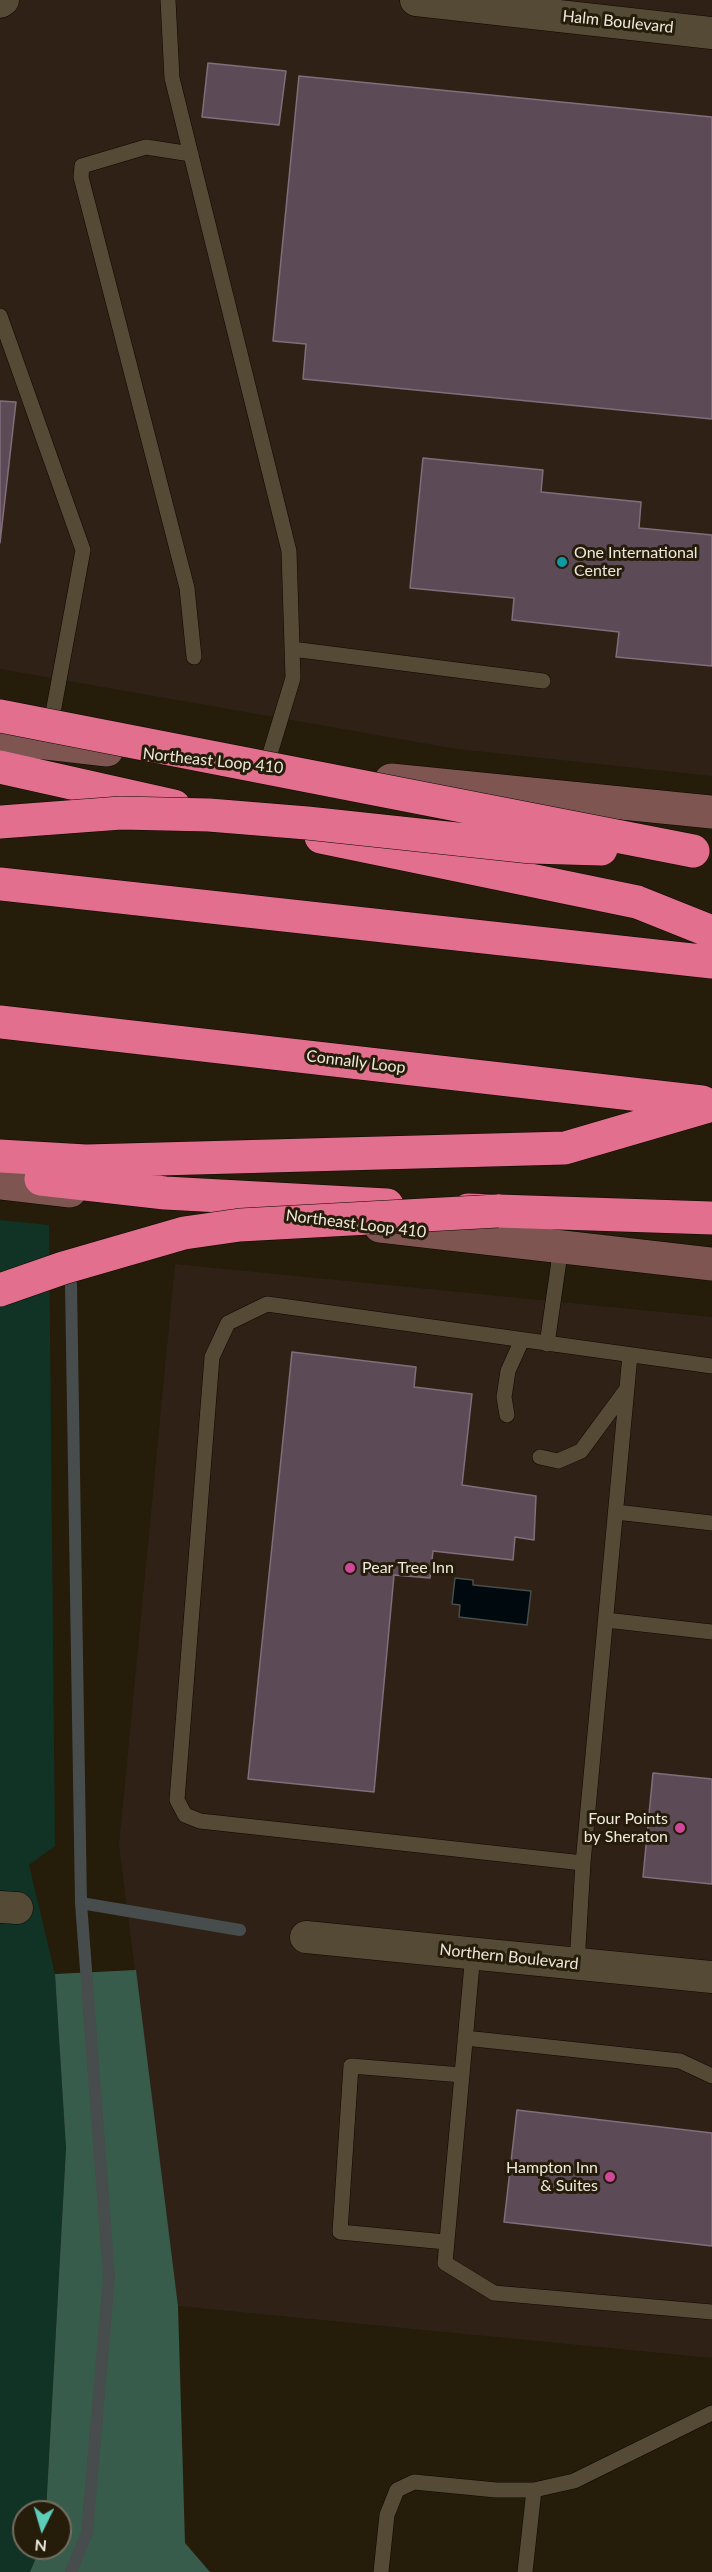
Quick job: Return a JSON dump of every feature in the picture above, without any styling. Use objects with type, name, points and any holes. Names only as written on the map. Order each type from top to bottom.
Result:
[{"type":"highway","points":[[0,716],[702,852]]},
{"type":"highway","points":[[0,767],[146,800],[637,902],[712,932]]},
{"type":"highway","points":[[0,822],[122,813],[209,815],[531,847],[702,852]]},
{"type":"highway","points":[[0,884],[712,962]]},
{"type":"highway","name":"Connally Loop","points":[[0,1022],[712,1104]]},
{"type":"highway","points":[[0,1156],[86,1161],[565,1148],[712,1104]]},
{"type":"highway","points":[[0,1174],[165,1193],[498,1211],[712,1218]]},
{"type":"highway","points":[[0,1290],[63,1268],[184,1233],[240,1225],[498,1211]]},
{"type":"main road","name":"Northeast Loop 410","points":[[0,738],[712,812]]},
{"type":"main road","name":"Northeast Loop 410","points":[[0,1183],[712,1264]]},
{"type":"street","name":"Halm Boulevard","points":[[416,0],[712,33]]},
{"type":"street","name":"Northern Boulevard","points":[[306,1937],[712,1977]]},
{"type":"lane","points":[[168,0],[172,78],[289,551],[293,678],[266,767]]},
{"type":"lane","points":[[191,154],[146,147],[82,166],[81,177],[187,588],[194,657]]},
{"type":"lane","points":[[0,316],[83,550],[47,743]]},
{"type":"lane","points":[[292,649],[543,681]]},
{"type":"lane","points":[[547,1344],[561,1247]]},
{"type":"lane","points":[[584,1863],[200,1821],[185,1815],[177,1800],[212,1357],[228,1323],[267,1305],[712,1366]]},
{"type":"lane","points":[[507,1415],[504,1397],[508,1371],[522,1340]]},
{"type":"lane","points":[[577,1964],[630,1355]]},
{"type":"lane","points":[[540,1457],[558,1461],[581,1451],[627,1389]]},
{"type":"lane","points":[[616,1512],[712,1523]]},
{"type":"lane","points":[[606,1620],[712,1632]]},
{"type":"lane","points":[[473,1953],[445,2263],[494,2293],[712,2312]]},
{"type":"lane","points":[[465,2038],[680,2061],[712,2076]]},
{"type":"lane","points":[[447,2242],[340,2232],[351,2066],[462,2075]]},
{"type":"lane","points":[[381,2572],[387,2515],[396,2490],[414,2482],[496,2490],[534,2490],[574,2481],[712,2413]]},
{"type":"lane","points":[[525,2572],[534,2490]]},
{"type":"shaded area","points":[[0,0],[712,0],[712,776],[457,749],[0,669]]},
{"type":"shaded area","points":[[175,1264],[712,1317],[712,2358],[178,2306],[119,1845]]},
{"type":"shaded area","points":[[455,1578],[473,1580],[473,1585],[531,1591],[527,1625],[459,1617],[460,1605],[452,1604]]},
{"type":"green space","points":[[0,1220],[49,1225],[55,1846],[29,1865],[55,1974],[66,2148],[47,2500],[12,2500],[12,2560],[35,2560],[30,2572],[0,2572]]},
{"type":"green space","points":[[136,1970],[178,2306],[185,2543],[210,2572],[30,2572],[35,2560],[72,2560],[72,2500],[47,2500],[66,2148],[55,1974]]},
{"type":"building","points":[[208,63],[286,71],[279,125],[202,117]]},
{"type":"building","points":[[299,76],[712,117],[712,419],[303,379],[306,344],[273,341]]},
{"type":"building","points":[[0,401],[16,402],[0,543]]},
{"type":"building","name":"One International Center","points":[[423,458],[543,470],[541,492],[641,502],[639,528],[712,535],[712,666],[616,657],[619,632],[512,620],[514,598],[410,588]]},
{"type":"building","name":"Pear Tree Inn","points":[[292,1352],[416,1367],[414,1387],[472,1394],[462,1485],[536,1496],[534,1540],[515,1537],[513,1560],[433,1551],[430,1578],[394,1575],[374,1792],[248,1779]]},
{"type":"building","name":"Four Points by Sheraton","points":[[653,1773],[712,1779],[712,1884],[643,1877]]},
{"type":"building","name":"Hampton Inn & Suites","points":[[517,2110],[712,2133],[712,2246],[504,2222]]},
{"type":"waterway","points":[[71,1284],[81,1903],[109,2277],[87,2533],[71,2572]]},
{"type":"waterway","points":[[81,1903],[240,1930]]},
{"type":"place","name":"One International Center","points":[[562,562]]},
{"type":"place","name":"Pear Tree Inn","points":[[350,1568]]},
{"type":"place","name":"Four Points by Sheraton","points":[[680,1828]]},
{"type":"place","name":"Hampton Inn & Suites","points":[[610,2177]]}]
